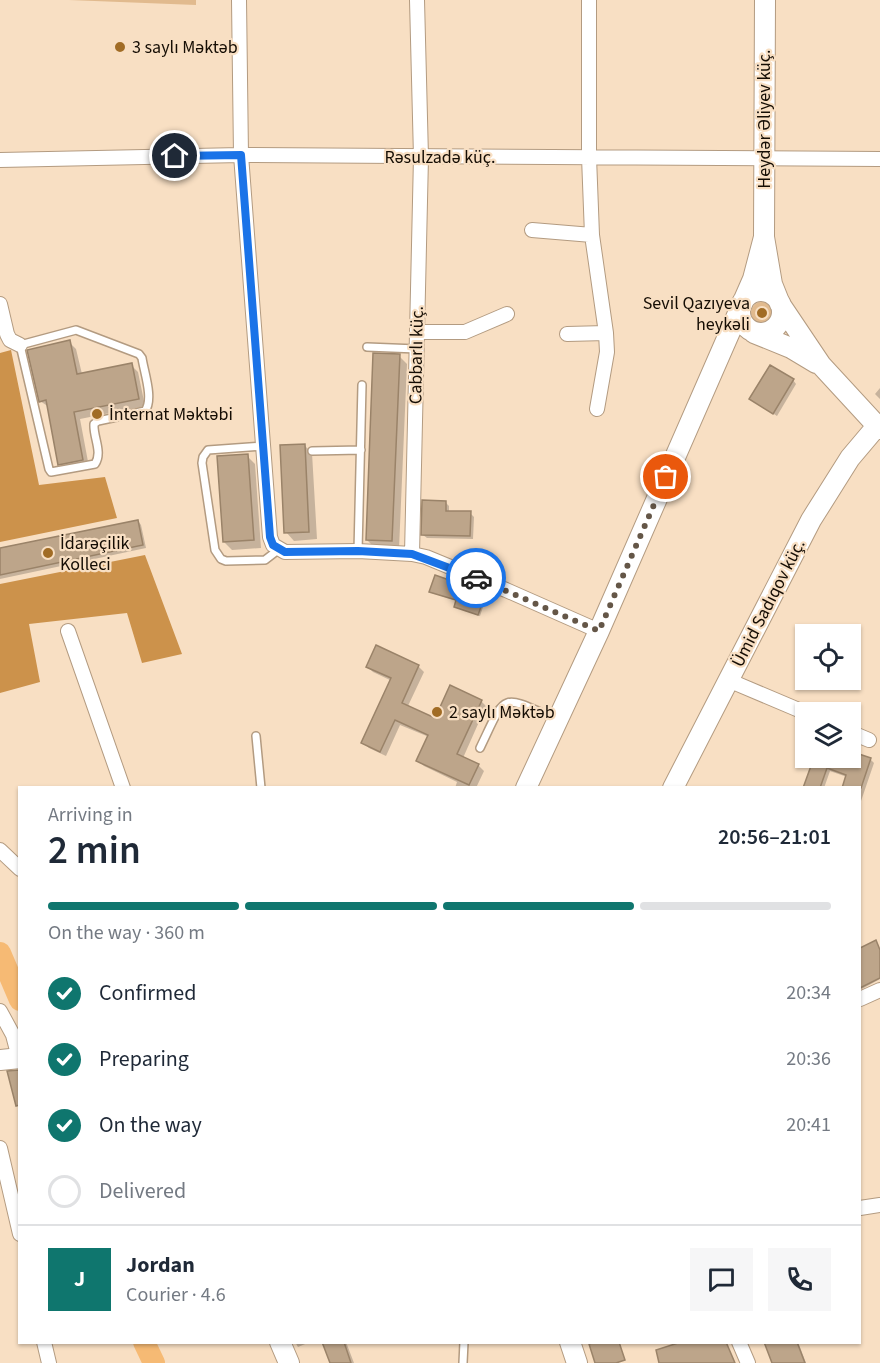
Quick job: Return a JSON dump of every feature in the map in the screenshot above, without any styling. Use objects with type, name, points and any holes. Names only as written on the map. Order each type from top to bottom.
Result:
[{"type":"main road","name":"Heydər Əliyev küç.","points":[[764,237],[765,0]]},
{"type":"main road","points":[[764,237],[759,261],[740,309],[741,321],[754,333],[791,348],[821,365]]},
{"type":"main road","points":[[754,333],[766,333],[776,327],[781,316],[780,304],[770,277],[764,237]]},
{"type":"main road","points":[[527,786],[599,631],[743,302],[750,294],[761,291],[772,295],[821,365],[878,428]]},
{"type":"main road","name":"Ümid Sadıqov küç.","points":[[674,786],[811,520],[850,458],[878,428]]},
{"type":"main road","points":[[281,1344],[289,1363]]},
{"type":"street","points":[[239,0],[241,155],[270,537],[273,545],[285,552],[358,551],[426,557],[599,631]]},
{"type":"street","name":"Cabbarlı küç.","points":[[412,554],[421,157],[417,0]]},
{"type":"street","points":[[589,0],[589,157],[592,235],[607,352],[597,409]]},
{"type":"street","name":"Rəsulzadə küç.","points":[[0,160],[241,155],[880,159]]},
{"type":"street","points":[[532,230],[592,235]]},
{"type":"street","points":[[0,304],[7,334],[10,340],[20,345]]},
{"type":"street","points":[[417,332],[465,332],[507,314]]},
{"type":"street","points":[[567,334],[606,333]]},
{"type":"street","points":[[68,631],[122,786]]},
{"type":"street","points":[[728,680],[795,708]]},
{"type":"street","points":[[861,737],[869,740]]},
{"type":"street","points":[[0,850],[18,867]]},
{"type":"street","points":[[861,999],[880,990]]},
{"type":"street","points":[[0,1011],[13,1035],[13,1058]]},
{"type":"street","points":[[0,1148],[18,1225]]},
{"type":"street","points":[[861,1208],[880,1205]]},
{"type":"street","points":[[44,1344],[49,1363]]},
{"type":"street","points":[[740,1344],[748,1363]]},
{"type":"lane","points":[[76,330],[132,351],[142,358],[149,399],[148,407],[145,411],[98,421],[94,424],[99,453],[99,459],[95,464],[51,472],[20,345],[76,330]]},
{"type":"lane","points":[[367,347],[417,349]]},
{"type":"lane","points":[[358,551],[362,385]]},
{"type":"lane","points":[[263,446],[208,450],[202,463],[215,550],[221,559],[226,561],[265,560],[278,550]]},
{"type":"lane","points":[[312,451],[361,450]]},
{"type":"lane","points":[[480,748],[500,706],[508,701],[516,702],[558,720]]},
{"type":"lane","points":[[256,736],[261,786]]},
{"type":"lane","points":[[463,1363],[464,1344]]},
{"type":"shaded area","points":[[69,0],[196,0],[196,5]]},
{"type":"shaded area","points":[[762,302],[772,309],[773,313],[766,323],[762,324],[752,317],[751,313],[758,303]]},
{"type":"shaded area","points":[[11,350],[39,485],[105,477],[117,518],[0,542],[0,353]]},
{"type":"shaded area","points":[[145,555],[182,654],[142,663],[127,613],[29,624],[40,682],[0,693],[0,584]]},
{"type":"building","points":[[70,340],[77,374],[132,363],[139,399],[74,412],[83,460],[58,465],[46,400],[39,402],[27,350]]},
{"type":"building","points":[[373,353],[400,354],[392,541],[366,540]]},
{"type":"building","points":[[770,365],[794,379],[773,414],[749,399]]},
{"type":"building","points":[[305,444],[309,532],[284,533],[280,445]]},
{"type":"building","points":[[248,454],[254,540],[223,542],[217,456]]},
{"type":"building","points":[[422,500],[446,501],[446,511],[471,511],[470,536],[421,535]]},
{"type":"building","points":[[138,520],[143,545],[0,575],[0,548]]},
{"type":"building","points":[[435,575],[486,593],[478,615],[454,607],[456,600],[429,592]]},
{"type":"building","points":[[376,645],[419,665],[402,703],[435,718],[450,685],[482,700],[457,754],[479,764],[469,785],[416,761],[428,735],[395,720],[380,752],[361,743],[391,678],[366,667]]},
{"type":"building","points":[[861,755],[871,758],[861,788],[861,786],[843,786],[846,775],[827,768],[861,768]]},
{"type":"building","points":[[810,768],[827,768],[821,786],[804,786]]},
{"type":"building","points":[[876,940],[880,950],[880,978],[861,988],[861,948]]},
{"type":"building","points":[[18,1070],[18,1106],[16,1106],[7,1071]]},
{"type":"building","points":[[323,1344],[345,1344],[351,1363],[330,1363]]},
{"type":"building","points":[[589,1344],[620,1344],[625,1360],[616,1363],[595,1363]]},
{"type":"building","points":[[675,1344],[727,1344],[735,1363],[659,1363],[656,1350]]},
{"type":"building","points":[[765,1344],[798,1344],[805,1363],[772,1363]]},
{"type":"waterway","points":[[0,953],[18,995]]},
{"type":"waterway","points":[[145,1344],[154,1363]]},
{"type":"way so far","points":[[476,578],[599,631],[666,477]]},
{"type":"place","name":"3 saylı Məktəb","points":[[120,47]]},
{"type":"place","name":"Sevil Qazıyeva heykəli","points":[[762,313]]},
{"type":"place","name":"İnternat Məktəbi","points":[[97,414]]},
{"type":"place","name":"İdarəçilik Kolleci","points":[[48,553]]},
{"type":"place","name":"2 saylı Məktəb","points":[[437,712]]},
{"type":"route","points":[[175,156],[241,155],[270,537],[273,545],[285,552],[358,551],[412,554],[426,557],[476,578]]}]
